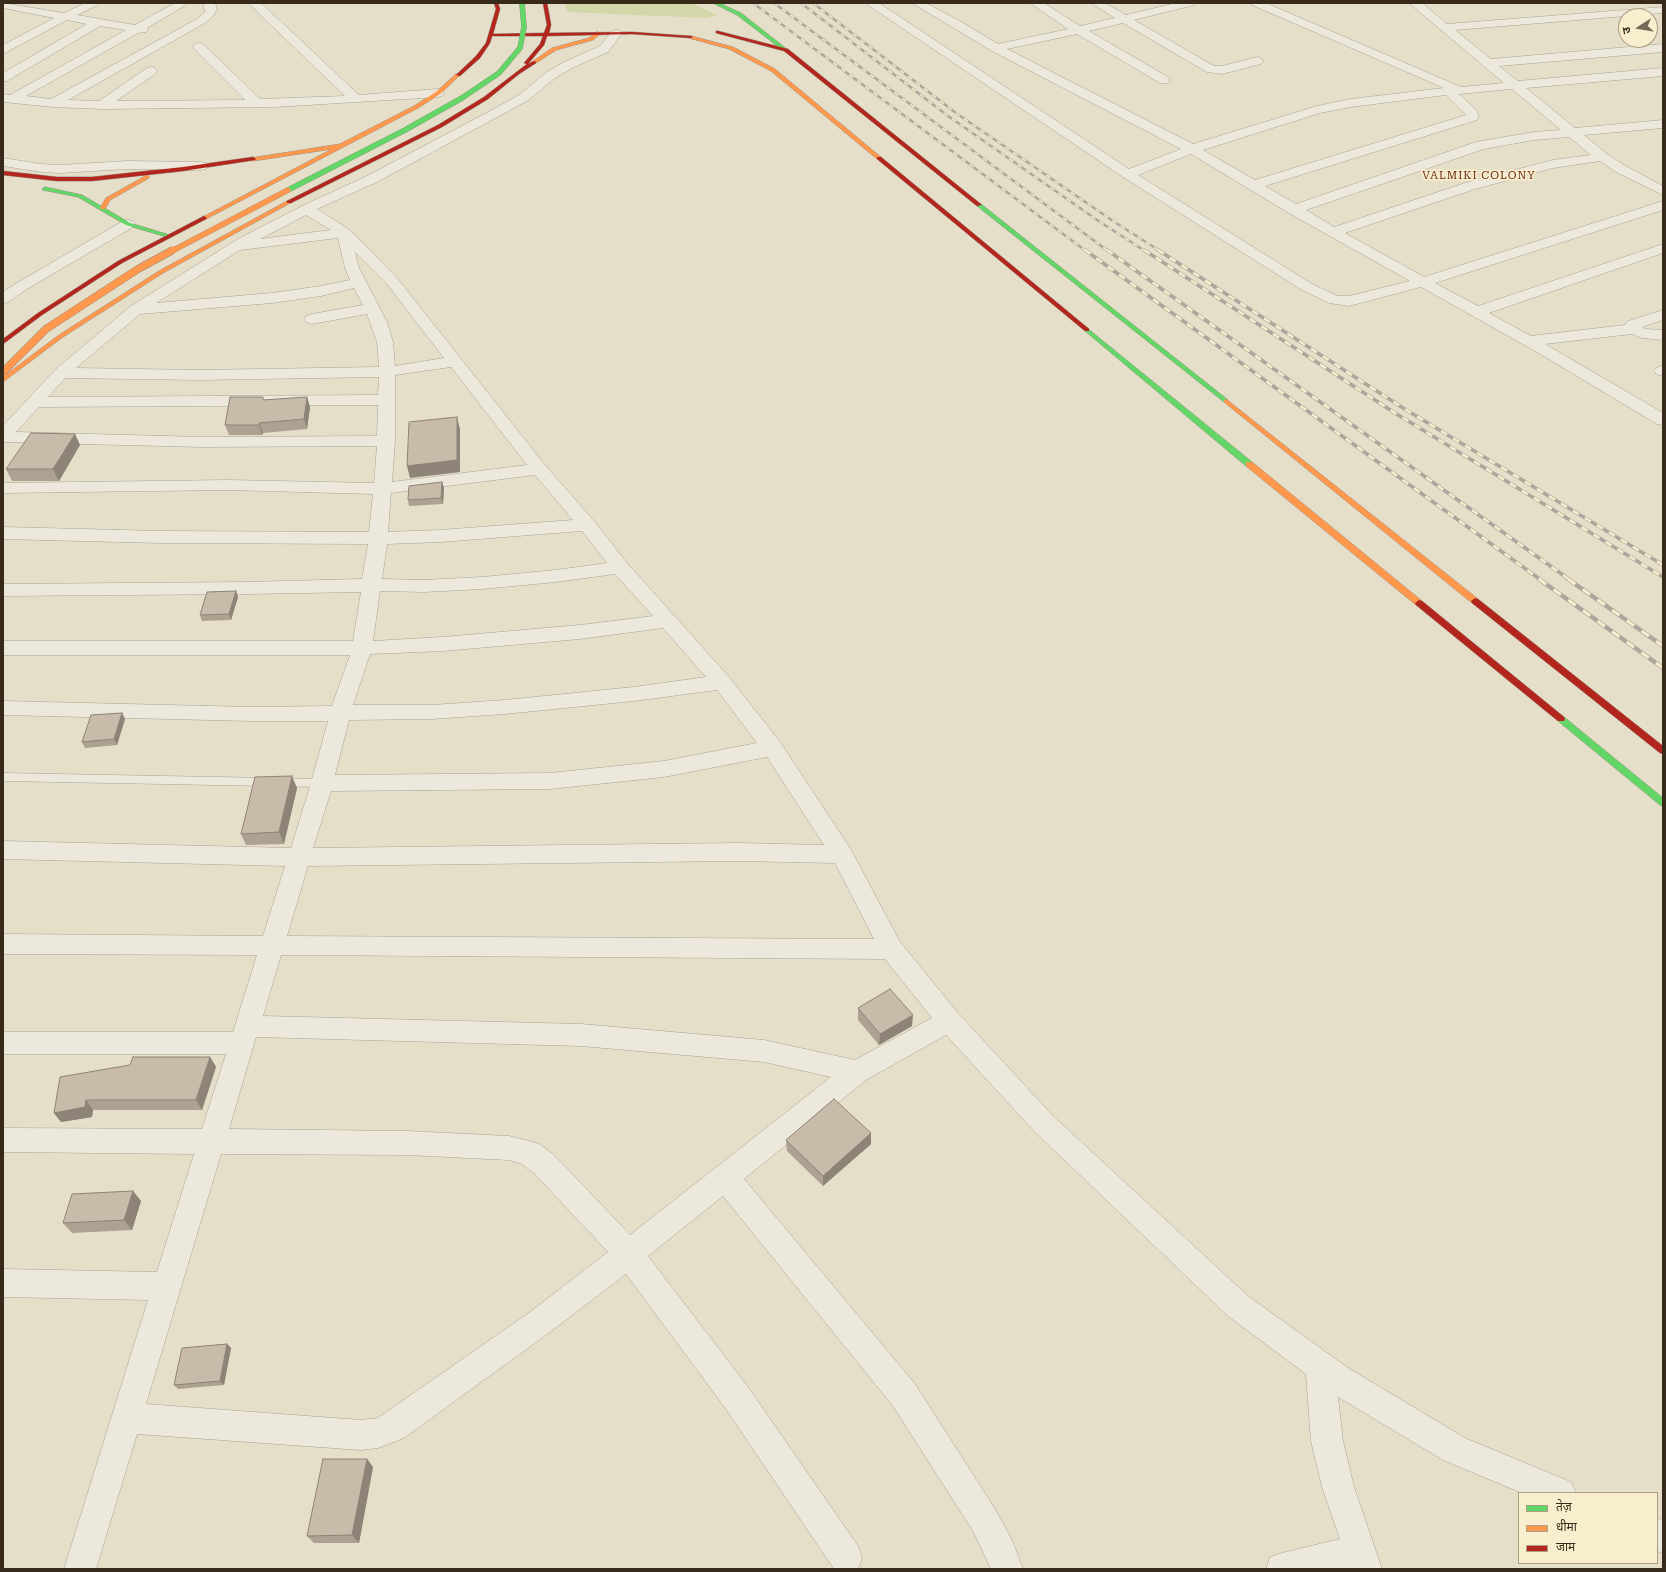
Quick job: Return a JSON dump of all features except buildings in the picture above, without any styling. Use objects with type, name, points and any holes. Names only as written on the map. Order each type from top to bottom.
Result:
[{"type":"main road","points":[[3,342],[40,314],[120,262],[416,107],[438,93],[478,57],[488,43],[498,9],[496,3]]},
{"type":"main road","points":[[3,372],[46,329],[138,269],[238,215],[405,130],[462,98],[499,73],[520,48],[524,27],[522,3]]},
{"type":"main road","points":[[517,73],[542,44],[546,26],[545,3]]},
{"type":"main road","points":[[715,3],[739,14],[786,50],[1663,751]]},
{"type":"main road","points":[[491,30],[546,26],[599,33]]},
{"type":"main road","points":[[3,380],[61,336],[161,272],[291,201],[440,126],[486,98],[517,73],[554,49],[591,39],[609,26],[690,37],[731,48],[773,70],[1175,403],[1663,803]]},
{"type":"main road","points":[[670,26],[703,30],[745,38],[786,50]]},
{"type":"main road","points":[[731,48],[745,38]]},
{"type":"main road","points":[[5,172],[56,179],[92,179],[158,172],[341,146]]},
{"type":"main road","points":[[103,208],[108,199],[158,172]]},
{"type":"main road","points":[[38,188],[80,196],[103,208],[128,224],[170,236]]},
{"type":"street","points":[[4,48],[94,3]]},
{"type":"street","points":[[7,99],[183,3]]},
{"type":"street","points":[[54,103],[208,16],[211,9],[209,3]]},
{"type":"street","points":[[254,3],[356,99]]},
{"type":"street","points":[[871,3],[916,24],[1128,174],[1307,287],[1334,300],[1356,300],[1424,282],[1540,243],[1663,205]]},
{"type":"street","points":[[918,3],[996,48],[1192,149],[1294,210],[1528,341],[1663,420]]},
{"type":"street","points":[[1036,3],[1164,80]]},
{"type":"street","points":[[1097,3],[1214,70],[1222,70],[1257,61]]},
{"type":"street","points":[[996,48],[1079,30],[1190,3]]},
{"type":"street","points":[[1254,185],[1472,117],[1473,115],[1453,90],[1256,3]]},
{"type":"street","points":[[1416,3],[1447,27],[1602,157],[1663,192]]},
{"type":"street","points":[[3,5],[137,29],[172,37]]},
{"type":"street","points":[[1447,27],[1663,10]]},
{"type":"street","points":[[916,24],[945,18]]},
{"type":"street","points":[[3,78],[98,22]]},
{"type":"street","points":[[3,437],[60,373],[136,309],[236,246],[307,209],[372,179],[523,98],[551,75],[604,49],[609,26]]},
{"type":"street","points":[[199,48],[256,103]]},
{"type":"street","points":[[1489,63],[1663,48]]},
{"type":"street","points":[[102,105],[151,71]]},
{"type":"street","points":[[1128,174],[1192,149],[1317,110],[1351,103],[1453,90],[1663,72]]},
{"type":"street","points":[[7,99],[102,105],[256,103],[356,99],[438,93]]},
{"type":"street","points":[[1294,210],[1481,145],[1534,136],[1663,124]]},
{"type":"street","points":[[1333,232],[1470,186],[1553,164],[1602,157]]},
{"type":"street","points":[[5,172],[41,168],[60,169],[142,165],[202,166]]},
{"type":"street","points":[[307,209],[345,233],[392,281],[456,361],[495,415],[539,470],[587,525],[620,567],[722,682],[772,748],[842,854],[892,949],[950,1021],[1044,1124],[1232,1301],[1320,1367],[1337,1379],[1454,1449],[1558,1492]]},
{"type":"street","points":[[3,299],[22,286],[128,224]]},
{"type":"street","points":[[236,246],[345,233]]},
{"type":"street","points":[[80,1569],[128,1418],[166,1286],[243,1034],[322,783],[340,714],[362,648],[378,538],[386,441],[388,400],[386,372],[387,356],[385,342],[372,308],[349,260],[345,233]]},
{"type":"street","points":[[1476,312],[1663,248]]},
{"type":"street","points":[[136,309],[272,298],[321,291],[359,282]]},
{"type":"street","points":[[312,319],[372,308]]},
{"type":"street","points":[[1634,329],[1632,326],[1634,324],[1663,315]]},
{"type":"street","points":[[1528,341],[1634,329],[1642,333],[1663,335]]},
{"type":"street","points":[[60,373],[200,375],[386,372],[456,361]]},
{"type":"street","points":[[35,402],[388,400]]},
{"type":"street","points":[[1630,400],[1663,402]]},
{"type":"street","points":[[3,437],[210,442],[386,441]]},
{"type":"street","points":[[3,488],[228,485],[381,489],[539,470]]},
{"type":"street","points":[[3,533],[161,537],[378,538],[440,536],[587,525]]},
{"type":"street","points":[[3,590],[372,585],[424,586],[482,583],[556,576],[620,567]]},
{"type":"street","points":[[3,648],[362,648],[443,644],[580,632],[669,621]]},
{"type":"street","points":[[3,708],[251,714],[432,712],[505,707],[634,694],[722,682]]},
{"type":"street","points":[[322,783],[515,782],[572,779],[664,769],[772,748]]},
{"type":"street","points":[[3,850],[299,858],[470,854],[739,852],[842,854]]},
{"type":"street","points":[[3,944],[892,949]]},
{"type":"street","points":[[128,1418],[361,1435],[378,1433],[393,1428],[534,1327],[629,1254],[857,1072],[950,1021]]},
{"type":"street","points":[[3,1043],[243,1034],[581,1035],[764,1051],[857,1072]]},
{"type":"street","points":[[3,1140],[407,1143],[509,1148],[529,1153],[544,1164],[629,1254],[737,1398],[846,1558]]},
{"type":"street","points":[[725,1177],[904,1395],[984,1520],[1000,1552],[1006,1569]]},
{"type":"street","points":[[3,1283],[166,1286]]},
{"type":"street","points":[[1282,1569],[1362,1560],[1338,1487],[1327,1441],[1320,1367]]},
{"type":"lane","points":[[3,777],[322,783]]},
{"type":"green space","points":[[564,3],[692,3],[717,15],[707,18],[568,12]]},
{"type":"railway","points":[[753,3],[1086,251]]},
{"type":"railway","points":[[774,3],[1108,251]]},
{"type":"railway","points":[[801,3],[948,116],[1100,222],[1145,251]]},
{"type":"railway","points":[[813,3],[956,113],[1113,221],[1160,251]]},
{"type":"railway","points":[[1085,250],[1541,580]]},
{"type":"railway","points":[[1107,250],[1570,580]]},
{"type":"railway","points":[[1144,250],[1395,413],[1663,577]]},
{"type":"railway","points":[[1158,250],[1403,408],[1663,565]]},
{"type":"railway","points":[[1539,579],[1663,668]]},
{"type":"railway","points":[[1568,579],[1663,646]]},
{"type":"traffic: fast","points":[[288,190],[405,130],[462,98],[499,73],[520,48],[524,27],[522,3]]},
{"type":"traffic: fast","points":[[715,3],[739,14],[786,50]]},
{"type":"traffic: fast","points":[[45,189],[80,196],[128,224],[170,236]]},
{"type":"traffic: fast","points":[[979,205],[1226,401]]},
{"type":"traffic: fast","points":[[1087,330],[1249,464]]},
{"type":"traffic: fast","points":[[1561,719],[1663,803]]},
{"type":"traffic: slow","points":[[534,62],[554,49],[591,39],[599,33]]},
{"type":"traffic: slow","points":[[691,37],[731,48],[773,70],[879,158]]},
{"type":"traffic: slow","points":[[204,218],[416,107],[438,93],[458,75]]},
{"type":"traffic: slow","points":[[253,159],[341,146]]},
{"type":"traffic: slow","points":[[103,208],[108,199],[147,177]]},
{"type":"traffic: slow","points":[[3,372],[46,329],[138,269],[288,190]]},
{"type":"traffic: slow","points":[[3,380],[61,336],[161,272],[289,202]]},
{"type":"traffic: slow","points":[[1226,401],[1475,601]]},
{"type":"traffic: slow","points":[[1249,464],[1419,603]]},
{"type":"traffic: jam","points":[[458,75],[478,57],[488,43],[498,9],[496,3]]},
{"type":"traffic: jam","points":[[526,63],[542,44],[549,25],[545,3]]},
{"type":"traffic: jam","points":[[718,32],[786,50],[979,205]]},
{"type":"traffic: jam","points":[[490,35],[632,33],[691,37]]},
{"type":"traffic: jam","points":[[289,202],[440,126],[486,98],[517,73],[534,62]]},
{"type":"traffic: jam","points":[[879,158],[1087,330]]},
{"type":"traffic: jam","points":[[3,173],[57,179],[92,179],[183,169],[253,159]]},
{"type":"traffic: jam","points":[[3,342],[40,314],[120,262],[204,218]]},
{"type":"traffic: jam","points":[[1475,601],[1663,751]]},
{"type":"traffic: jam","points":[[1419,603],[1561,719]]},
{"type":"district","name":"VALMIKI COLONY","points":[[1479,176]]}]
